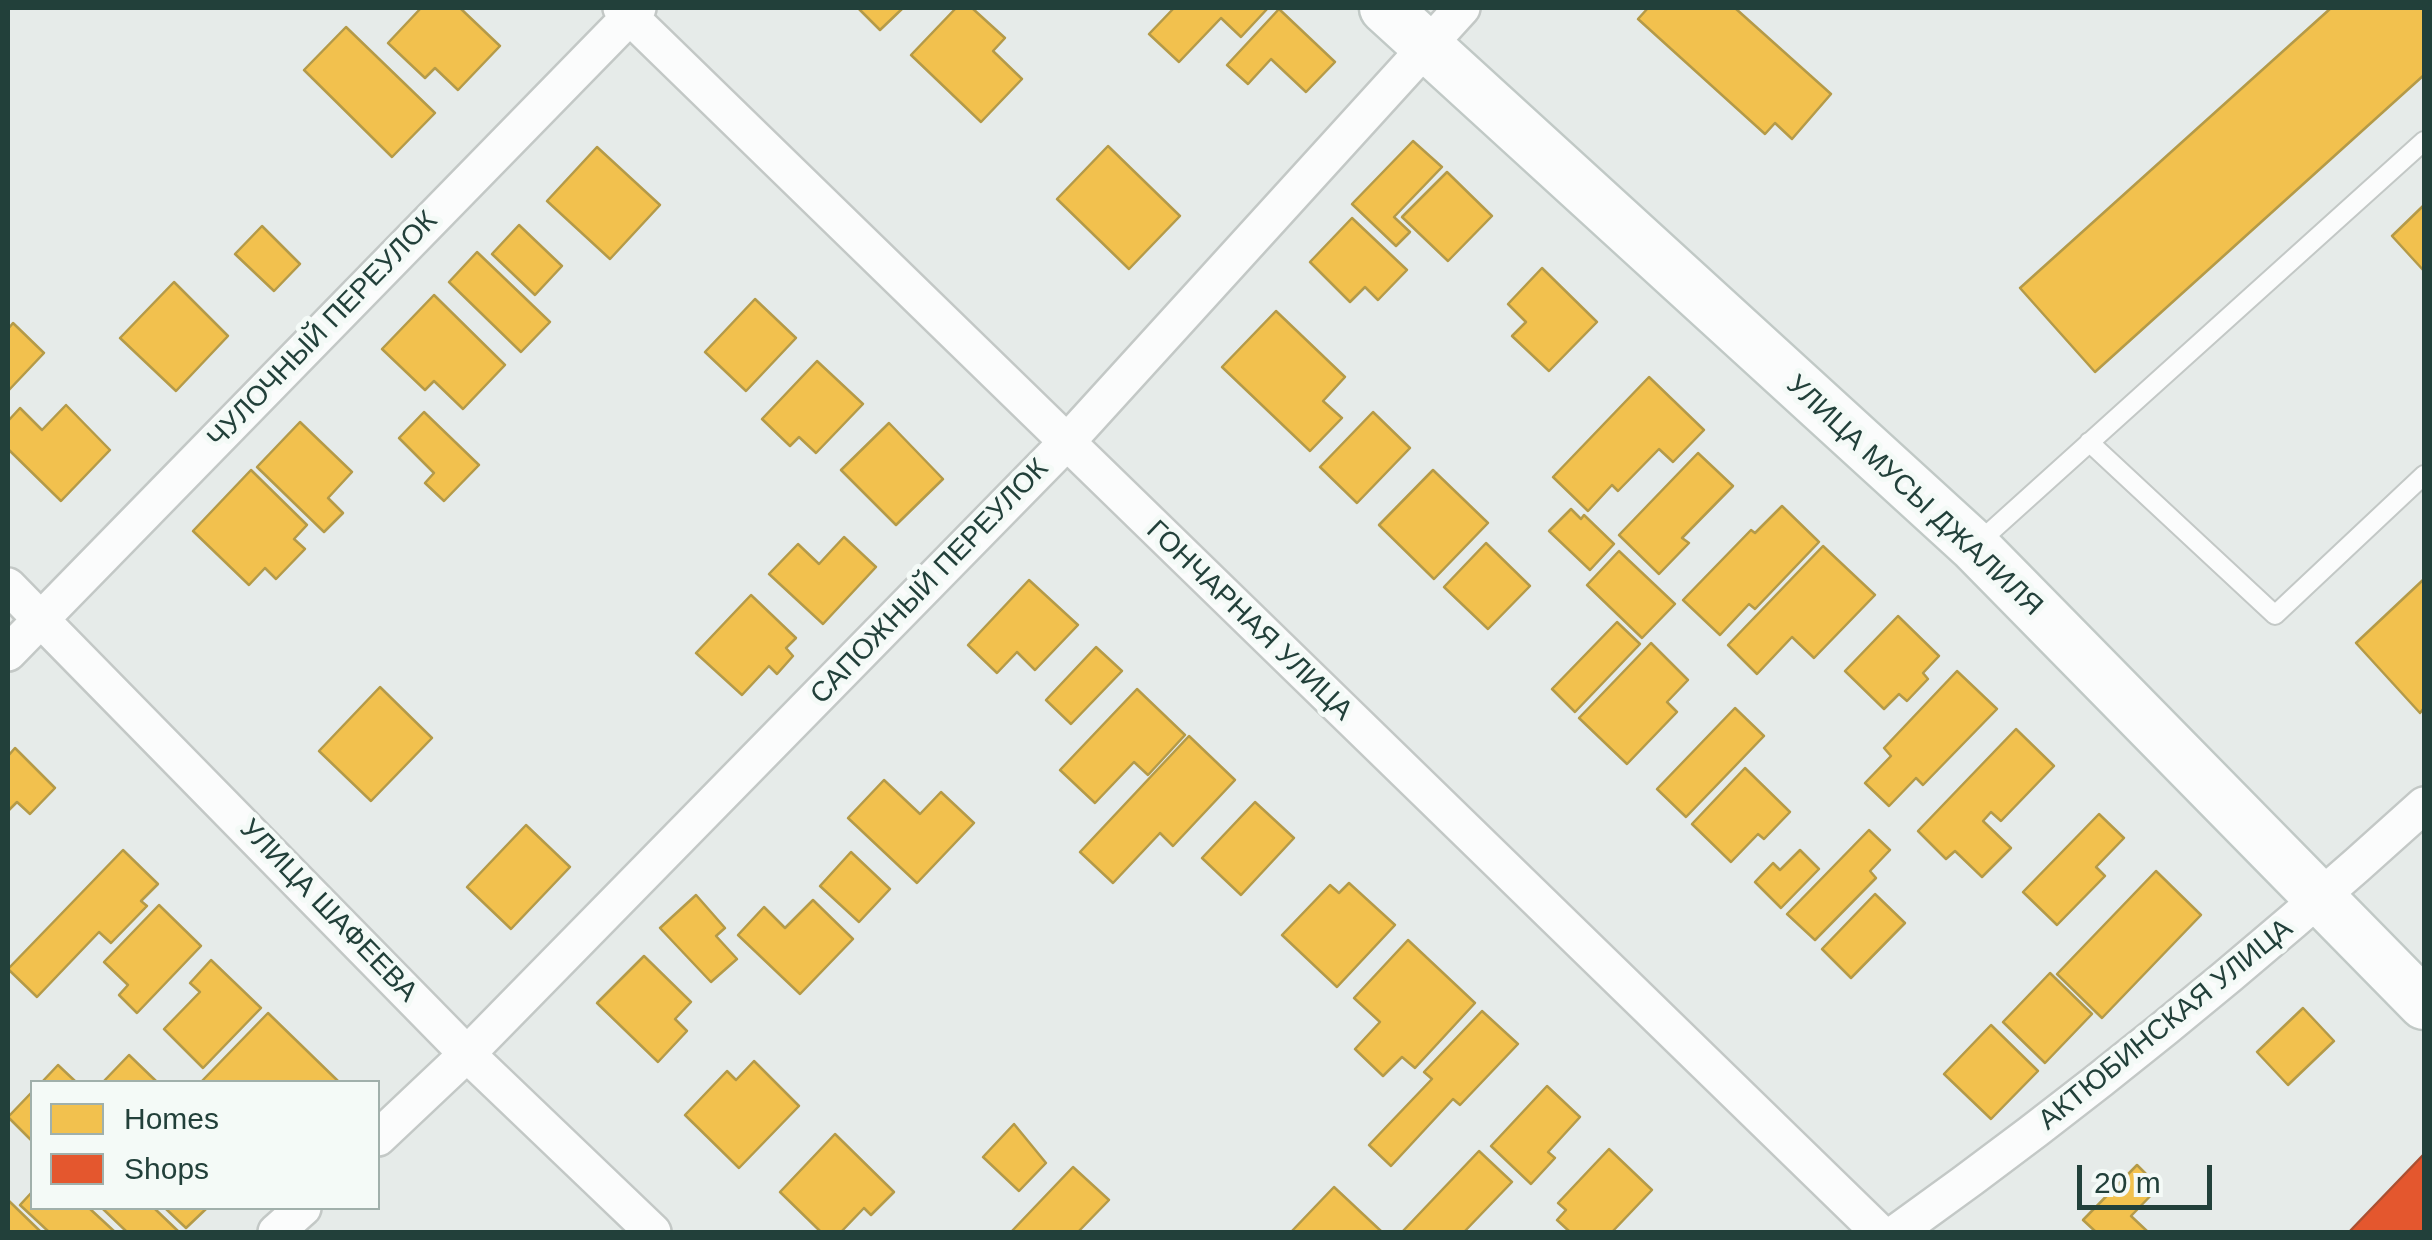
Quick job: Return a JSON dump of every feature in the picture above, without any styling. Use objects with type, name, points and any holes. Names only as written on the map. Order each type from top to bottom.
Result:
[{"type":"street","name":"УЛИЦА МУСЫ ДЖАЛИЛЯ","points":[[1384,8],[1974,546],[2424,1004]]},
{"type":"street","name":"САПОЖНЫЙ ПЕРЕУЛОК","points":[[380,1136],[467,1054],[1066,443],[1462,8]]},
{"type":"street","name":"ГОНЧАРНАЯ УЛИЦА","points":[[629,10],[1066,443],[1880,1232]]},
{"type":"street","name":"ЧУЛОЧНЫЙ ПЕРЕУЛОК","points":[[8,652],[629,10]]},
{"type":"street","name":"УЛИЦА ШАФЕЕВА","points":[[8,586],[467,1054],[652,1232]]},
{"type":"street","name":"АКТЮБИНСКАЯ УЛИЦА","points":[[1896,1232],[2018,1146],[2321,899],[2424,805]]},
{"type":"street","points":[[276,1232],[301,1210]]},
{"type":"lane","points":[[1974,546],[2424,142]]},
{"type":"lane","points":[[2088,442],[2276,615],[2424,475]]},
{"type":"building: Homes","points":[[421,8],[460,8],[500,46],[458,90],[435,68],[425,78],[388,43]]},
{"type":"building: Homes","points":[[858,8],[903,8],[880,30]]},
{"type":"building: Homes","points":[[956,8],[972,8],[1005,38],[993,51],[1022,79],[981,122],[911,55]]},
{"type":"building: Homes","points":[[1174,8],[1268,8],[1241,37],[1221,18],[1179,62],[1149,34]]},
{"type":"building: Homes","points":[[1648,8],[1735,8],[1831,94],[1792,139],[1775,123],[1765,134],[1638,19]]},
{"type":"building: Homes","points":[[2331,8],[2424,8],[2424,75],[2095,372],[2020,288]]},
{"type":"building: Homes","points":[[1279,9],[1335,62],[1306,92],[1271,59],[1248,84],[1227,65]]},
{"type":"building: Homes","points":[[346,27],[435,113],[392,157],[304,70]]},
{"type":"building: Homes","points":[[1413,141],[1442,167],[1394,217],[1410,232],[1396,246],[1352,204]]},
{"type":"building: Homes","points":[[1108,146],[1180,216],[1129,269],[1057,199]]},
{"type":"building: Homes","points":[[597,147],[660,205],[610,259],[547,201]]},
{"type":"building: Homes","points":[[1447,172],[1492,216],[1448,261],[1402,217]]},
{"type":"building: Homes","points":[[2424,205],[2424,271],[2392,236]]},
{"type":"building: Homes","points":[[1352,218],[1407,270],[1378,300],[1365,287],[1350,302],[1310,262]]},
{"type":"building: Homes","points":[[519,225],[562,266],[535,295],[492,254]]},
{"type":"building: Homes","points":[[262,226],[300,264],[274,291],[235,254]]},
{"type":"building: Homes","points":[[477,252],[550,322],[521,352],[449,282]]},
{"type":"building: Homes","points":[[1542,268],[1597,322],[1549,371],[1512,336],[1526,322],[1508,304]]},
{"type":"building: Homes","points":[[174,282],[228,336],[176,391],[120,338]]},
{"type":"building: Homes","points":[[434,295],[505,365],[463,409],[434,381],[425,390],[382,349]]},
{"type":"building: Homes","points":[[755,299],[796,338],[746,391],[705,352]]},
{"type":"building: Homes","points":[[1276,311],[1345,377],[1323,401],[1342,418],[1310,451],[1222,367]]},
{"type":"building: Homes","points":[[13,323],[44,353],[8,391],[8,329]]},
{"type":"building: Homes","points":[[817,361],[863,404],[816,453],[799,437],[790,446],[762,419]]},
{"type":"building: Homes","points":[[1649,377],[1704,430],[1673,462],[1659,449],[1618,491],[1612,485],[1588,511],[1553,477]]},
{"type":"building: Homes","points":[[66,405],[110,450],[61,501],[8,449],[8,421],[20,408],[42,430]]},
{"type":"building: Homes","points":[[424,412],[479,465],[444,501],[425,483],[434,473],[399,438]]},
{"type":"building: Homes","points":[[1373,412],[1410,448],[1357,503],[1320,467]]},
{"type":"building: Homes","points":[[300,422],[352,472],[328,498],[343,513],[324,532],[257,467]]},
{"type":"building: Homes","points":[[889,423],[943,479],[896,525],[841,470]]},
{"type":"building: Homes","points":[[1698,453],[1733,486],[1682,538],[1689,543],[1659,574],[1619,535]]},
{"type":"building: Homes","points":[[251,470],[307,525],[294,539],[305,549],[276,579],[265,568],[249,585],[193,531]]},
{"type":"building: Homes","points":[[1433,470],[1488,523],[1434,579],[1379,525]]},
{"type":"building: Homes","points":[[1782,506],[1819,542],[1755,609],[1749,604],[1720,635],[1683,600],[1751,530],[1755,533]]},
{"type":"building: Homes","points":[[1571,509],[1581,519],[1584,515],[1614,544],[1590,570],[1549,531]]},
{"type":"building: Homes","points":[[844,537],[876,567],[823,624],[769,574],[798,544],[819,564]]},
{"type":"building: Homes","points":[[1486,543],[1530,586],[1488,629],[1444,587]]},
{"type":"building: Homes","points":[[1823,546],[1875,595],[1814,658],[1792,637],[1757,674],[1728,645]]},
{"type":"building: Homes","points":[[1619,551],[1675,604],[1642,638],[1587,585]]},
{"type":"building: Homes","points":[[2424,579],[2424,708],[2420,713],[2356,643]]},
{"type":"building: Homes","points":[[1029,580],[1078,625],[1035,670],[1017,652],[997,673],[968,645]]},
{"type":"building: Homes","points":[[751,595],[796,638],[786,648],[793,656],[777,674],[769,666],[742,695],[696,653]]},
{"type":"building: Homes","points":[[1898,616],[1939,656],[1923,673],[1928,679],[1907,701],[1899,694],[1884,709],[1845,671]]},
{"type":"building: Homes","points":[[1617,622],[1640,644],[1575,712],[1552,689]]},
{"type":"building: Homes","points":[[1651,643],[1688,680],[1667,702],[1677,712],[1627,764],[1579,718]]},
{"type":"building: Homes","points":[[1096,647],[1122,671],[1071,724],[1046,700]]},
{"type":"building: Homes","points":[[1957,671],[1997,709],[1923,785],[1916,778],[1889,806],[1865,783],[1891,756],[1884,748]]},
{"type":"building: Homes","points":[[380,687],[432,738],[371,801],[319,751]]},
{"type":"building: Homes","points":[[1137,689],[1185,735],[1148,775],[1134,762],[1095,803],[1060,770]]},
{"type":"building: Homes","points":[[1735,708],[1764,736],[1686,817],[1657,789]]},
{"type":"building: Homes","points":[[2016,729],[2054,766],[2001,821],[1991,812],[1983,821],[2011,848],[1982,877],[1955,851],[1946,859],[1918,831]]},
{"type":"building: Homes","points":[[1189,736],[1235,780],[1173,846],[1160,833],[1113,883],[1080,852]]},
{"type":"building: Homes","points":[[15,748],[55,788],[30,814],[17,802],[8,811],[8,756]]},
{"type":"building: Homes","points":[[1745,768],[1790,812],[1764,839],[1758,834],[1731,862],[1692,824]]},
{"type":"building: Homes","points":[[884,780],[920,814],[941,792],[974,823],[917,883],[848,818]]},
{"type":"building: Homes","points":[[1255,802],[1294,838],[1241,895],[1202,858]]},
{"type":"building: Homes","points":[[2099,814],[2124,838],[2096,867],[2105,876],[2057,925],[2023,892]]},
{"type":"building: Homes","points":[[526,825],[570,867],[511,929],[467,887]]},
{"type":"building: Homes","points":[[1869,830],[1890,850],[1870,871],[1876,878],[1815,940],[1787,914]]},
{"type":"building: Homes","points":[[123,850],[158,884],[141,901],[147,906],[111,943],[99,932],[37,997],[8,969]]},
{"type":"building: Homes","points":[[1800,850],[1819,869],[1781,908],[1755,882],[1773,863],[1780,870]]},
{"type":"building: Homes","points":[[851,852],[890,889],[859,922],[820,886]]},
{"type":"building: Homes","points":[[2156,871],[2201,915],[2102,1018],[2057,974]]},
{"type":"building: Homes","points":[[1349,883],[1395,925],[1337,987],[1282,935],[1330,885],[1339,893]]},
{"type":"building: Homes","points":[[1875,894],[1905,923],[1851,978],[1822,949]]},
{"type":"building: Homes","points":[[696,895],[725,928],[716,936],[737,959],[711,982],[660,928]]},
{"type":"building: Homes","points":[[813,900],[853,939],[800,994],[738,935],[764,907],[785,928]]},
{"type":"building: Homes","points":[[159,905],[201,946],[137,1013],[119,995],[128,985],[104,962]]},
{"type":"building: Homes","points":[[1408,940],[1475,1003],[1415,1068],[1402,1057],[1383,1076],[1355,1049],[1380,1022],[1354,998]]},
{"type":"building: Homes","points":[[644,956],[691,1002],[675,1019],[687,1031],[658,1062],[597,1003]]},
{"type":"building: Homes","points":[[211,960],[261,1008],[203,1068],[164,1029],[200,992],[190,983]]},
{"type":"building: Homes","points":[[2050,973],[2092,1014],[2045,1063],[2003,1022]]},
{"type":"building: Homes","points":[[2303,1008],[2334,1041],[2288,1085],[2257,1052]]},
{"type":"building: Homes","points":[[1482,1011],[1518,1044],[1460,1105],[1453,1099],[1391,1166],[1369,1145],[1432,1079],[1424,1072]]},
{"type":"building: Homes","points":[[268,1013],[337,1080],[203,1080]]},
{"type":"building: Homes","points":[[1991,1025],[2038,1071],[1991,1119],[1944,1074]]},
{"type":"building: Homes","points":[[129,1055],[155,1080],[105,1080]]},
{"type":"building: Homes","points":[[754,1061],[799,1106],[739,1168],[685,1115],[727,1071],[736,1080]]},
{"type":"building: Homes","points":[[58,1065],[74,1080],[44,1080]]},
{"type":"building: Homes","points":[[1547,1086],[1580,1117],[1548,1152],[1555,1158],[1531,1184],[1491,1146]]},
{"type":"building: Homes","points":[[30,1094],[30,1139],[8,1117]]},
{"type":"building: Homes","points":[[1014,1124],[1046,1163],[1019,1191],[983,1157]]},
{"type":"building: Homes","points":[[835,1134],[894,1192],[871,1215],[864,1208],[841,1232],[821,1232],[780,1192]]},
{"type":"building: Homes","points":[[1609,1149],[1652,1190],[1612,1232],[1570,1232],[1557,1220],[1566,1210],[1558,1203]]},
{"type":"building: Homes","points":[[1479,1151],[1512,1182],[1464,1232],[1402,1232]]},
{"type":"building: Homes","points":[[2137,1165],[2159,1187],[2131,1216],[2148,1232],[2096,1232],[2083,1220]]},
{"type":"building: Homes","points":[[1073,1167],[1109,1200],[1078,1232],[1011,1232]]},
{"type":"building: Homes","points":[[1334,1187],[1382,1232],[1291,1232]]},
{"type":"building: Homes","points":[[30,1194],[30,1210],[91,1210],[115,1232],[49,1232],[20,1205]]},
{"type":"building: Homes","points":[[8,1200],[41,1232],[8,1232]]},
{"type":"building: Homes","points":[[104,1210],[156,1210],[179,1232],[127,1232]]},
{"type":"building: Homes","points":[[167,1210],[205,1210],[186,1228]]},
{"type":"building: Shops","points":[[2424,1154],[2424,1232],[2349,1232]]}]
